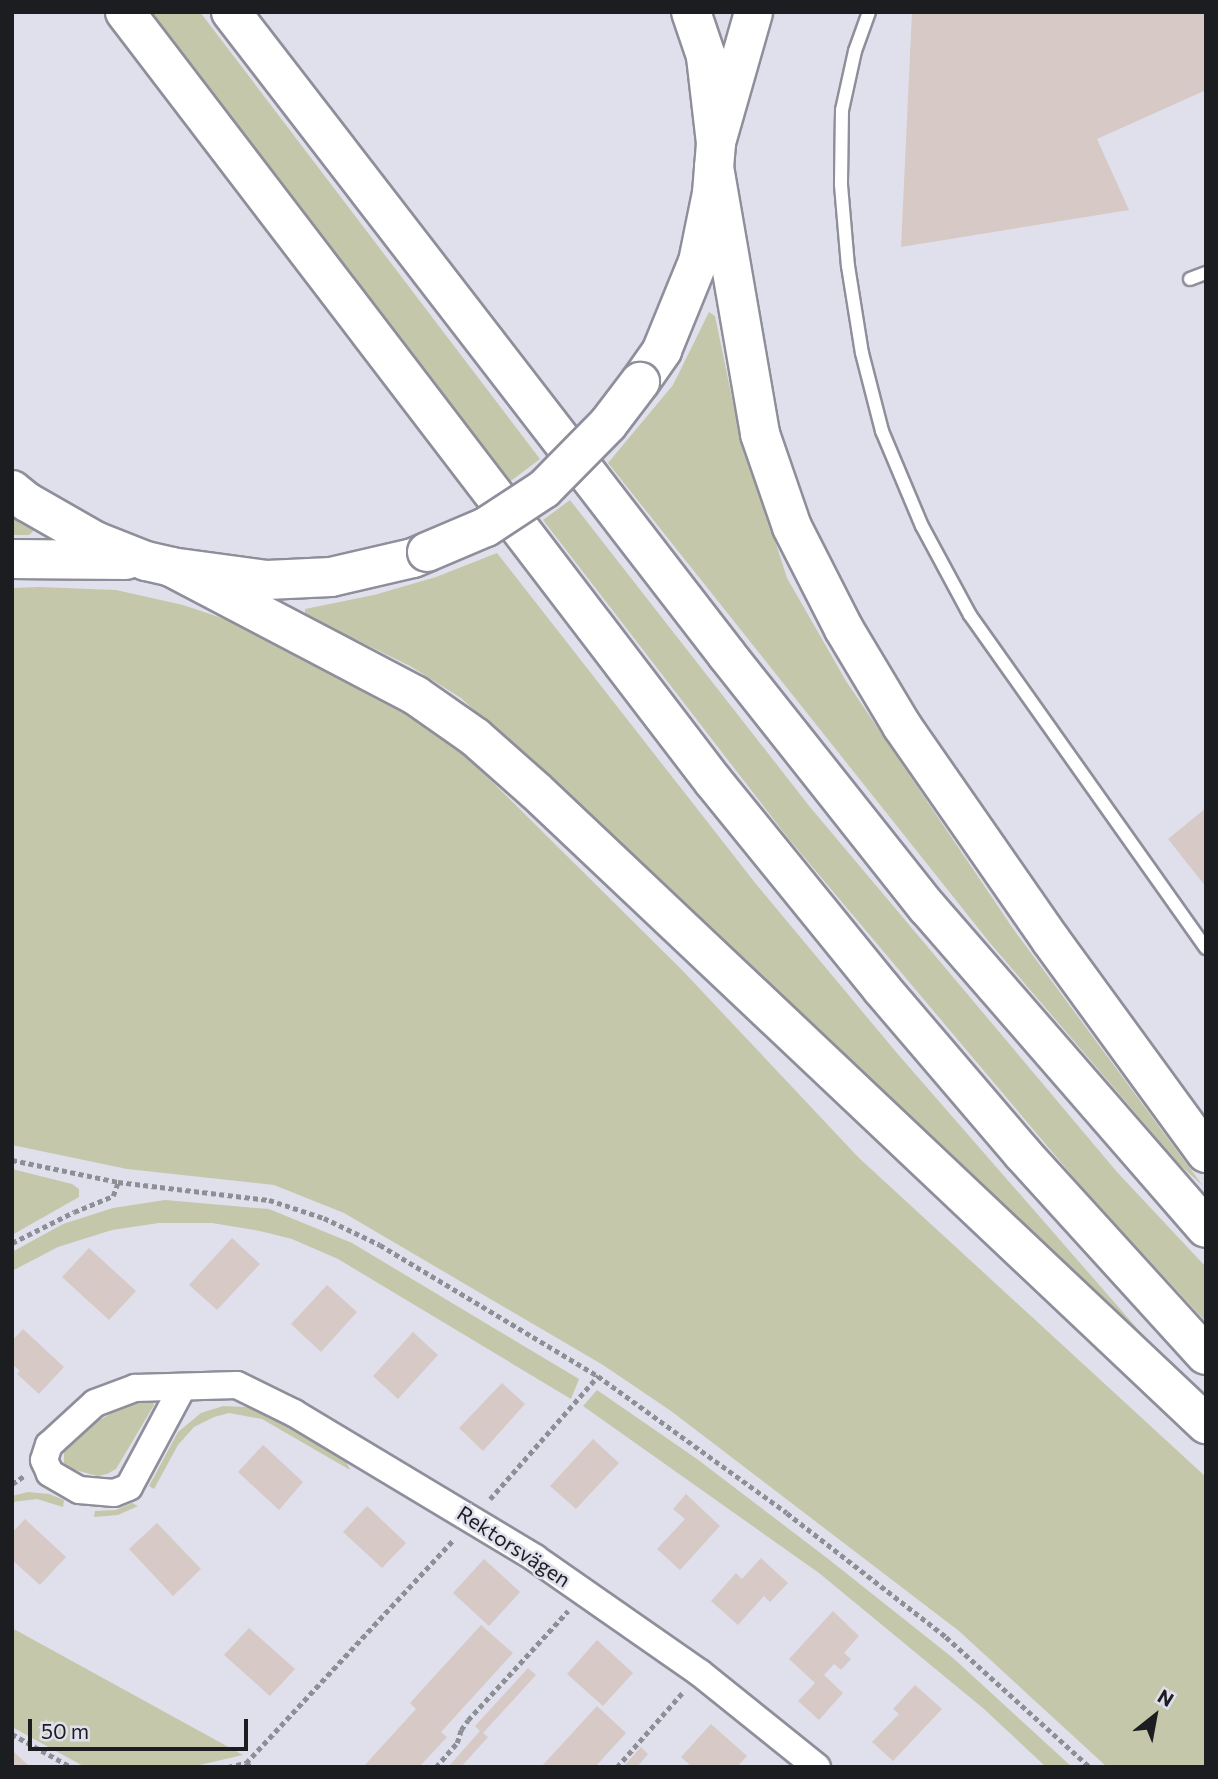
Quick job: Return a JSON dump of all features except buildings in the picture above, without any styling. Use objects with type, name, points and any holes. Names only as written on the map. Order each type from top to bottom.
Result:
[{"type":"main road","points":[[125,12],[722,792],[882,989],[1013,1142],[1206,1355]]},
{"type":"main road","points":[[231,12],[710,633],[927,907],[1206,1228]]},
{"type":"main road","points":[[691,12],[706,57],[715,155],[760,434],[792,527],[844,629],[902,726],[1050,939],[1206,1153]]},
{"type":"main road","points":[[12,559],[159,564],[267,580],[331,577],[428,552],[486,527],[544,489],[608,424],[662,350],[698,262],[715,155],[753,12]]},
{"type":"main road","points":[[12,490],[27,502],[95,541],[159,564],[415,695],[475,737],[536,791],[1206,1424]]},
{"type":"street","name":"Rektorsvägen","points":[[182,1388],[129,1488],[114,1493],[79,1490],[50,1473],[44,1460],[49,1445],[95,1403],[135,1388],[237,1385],[295,1413],[473,1518],[586,1592],[700,1673],[817,1767]]},
{"type":"lane","points":[[869,12],[855,51],[842,110],[841,185],[848,266],[860,340],[882,431],[922,526],[970,615],[1206,948]]},
{"type":"lane","points":[[1190,279],[1206,273]]},
{"type":"path","points":[[12,1160],[118,1182],[269,1200],[324,1218],[380,1245],[598,1376],[867,1574],[946,1637],[1090,1767]]},
{"type":"path","points":[[12,1243],[113,1196],[118,1182]]},
{"type":"path","points":[[228,1767],[248,1766],[598,1376]]},
{"type":"path","points":[[436,1767],[457,1743],[468,1720],[586,1592]]},
{"type":"path","points":[[617,1767],[700,1673]]},
{"type":"path","points":[[12,1734],[71,1767]]},
{"type":"green space","points":[[151,12],[200,12],[540,459],[508,483]]},
{"type":"green space","points":[[709,312],[715,316],[737,422],[787,578],[846,681],[1014,930],[1203,1186],[1179,1164],[990,943],[608,463],[673,385]]},
{"type":"green space","points":[[570,500],[810,807],[1117,1172],[1206,1267],[1206,1322],[1085,1191],[788,838],[543,520]]},
{"type":"green space","points":[[12,510],[38,527],[29,535],[12,535]]},
{"type":"green space","points":[[497,553],[756,884],[896,1052],[1169,1365],[461,698],[410,666],[305,615],[305,609],[374,595],[436,577]]},
{"type":"green space","points":[[12,588],[116,590],[183,605],[272,635],[403,708],[451,741],[682,970],[859,1158],[1206,1477],[1206,1767],[1107,1767],[959,1631],[671,1411],[603,1365],[344,1213],[274,1185],[127,1169],[12,1145]]},
{"type":"green space","points":[[12,1169],[72,1184],[79,1189],[79,1197],[12,1235]]},
{"type":"green space","points":[[165,1200],[269,1209],[352,1243],[579,1379],[571,1399],[338,1259],[292,1239],[260,1231],[212,1223],[159,1223],[112,1230],[58,1247],[12,1271],[12,1252],[63,1224],[113,1208]]},
{"type":"green space","points":[[597,1390],[697,1459],[953,1658],[1072,1767],[1046,1767],[984,1709],[819,1573],[583,1406]]},
{"type":"green space","points":[[153,1402],[154,1405],[116,1469],[97,1476],[72,1469],[64,1463],[64,1449],[96,1422],[122,1407]]},
{"type":"green space","points":[[223,1406],[246,1407],[265,1414],[346,1461],[350,1470],[262,1419],[229,1413],[194,1427],[178,1445],[154,1489],[149,1486],[178,1432],[201,1413]]},
{"type":"green space","points":[[28,1492],[49,1494],[64,1500],[63,1507],[37,1499],[12,1502],[12,1496]]},
{"type":"green space","points":[[132,1503],[138,1506],[118,1515],[94,1517],[95,1511],[116,1510]]},
{"type":"green space","points":[[12,1628],[243,1755],[191,1767],[85,1767],[12,1727]]}]
